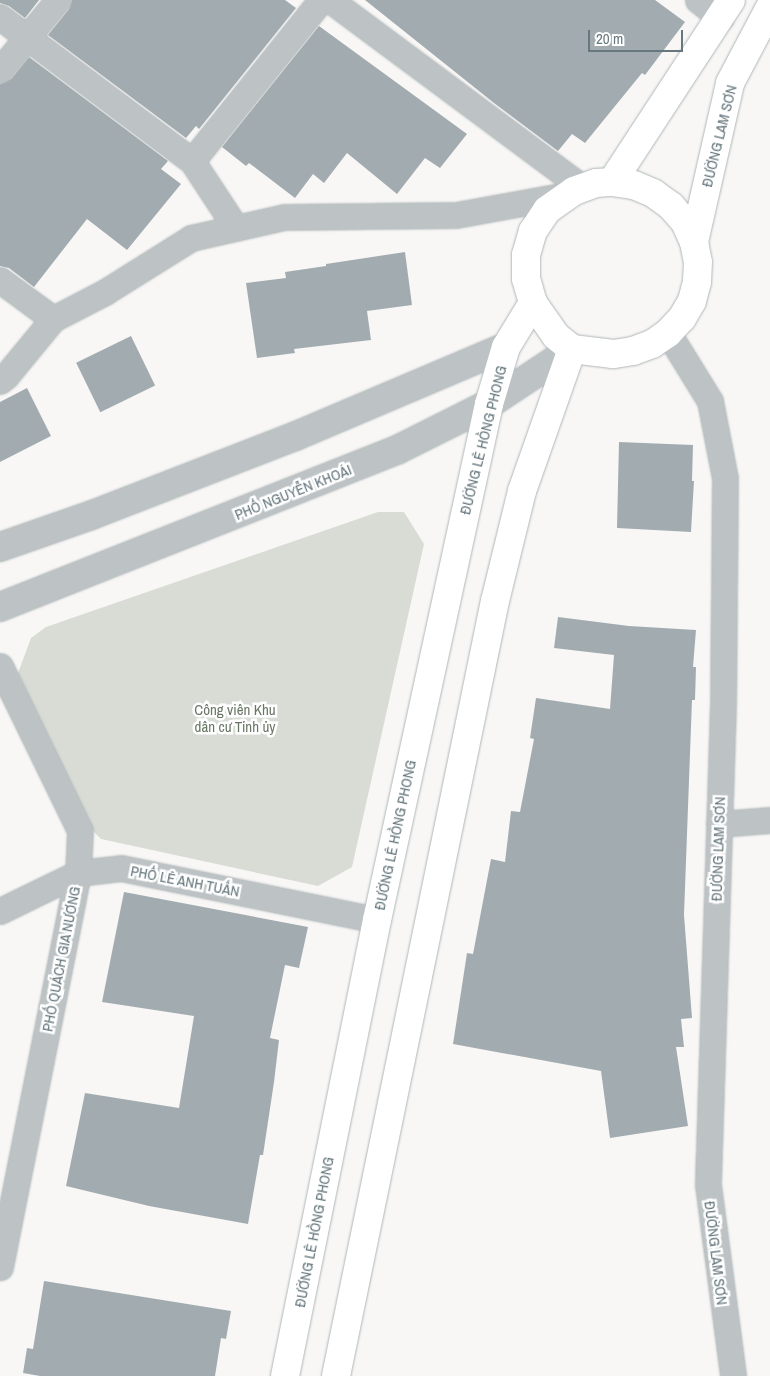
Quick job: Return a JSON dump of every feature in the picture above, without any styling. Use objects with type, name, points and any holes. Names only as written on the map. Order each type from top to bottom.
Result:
[{"type":"main road","name":"ĐƯỜNG LAM SƠN","points":[[694,242],[730,83],[770,7]]},
{"type":"main road","points":[[612,182],[726,9]]},
{"type":"main road","points":[[612,182],[634,185],[647,190],[671,206],[685,222],[694,242],[698,262],[697,282],[692,301],[682,318],[668,333],[652,344],[633,351],[613,354],[572,349],[556,336],[533,303],[526,279],[526,255],[533,231],[547,210],[574,191],[612,182]]},
{"type":"main road","name":"ĐƯỜNG LÊ HỒNG PHONG","points":[[285,1376],[377,920],[489,404],[506,347],[533,303]]},
{"type":"main road","points":[[336,1376],[495,601],[522,492],[572,349]]},
{"type":"street","points":[[0,70],[58,0]]},
{"type":"street","points":[[192,161],[321,0]]},
{"type":"street","points":[[330,0],[574,191]]},
{"type":"street","points":[[698,0],[726,9]]},
{"type":"street","points":[[0,17],[192,161],[236,228]]},
{"type":"street","points":[[0,381],[53,319],[105,292],[191,238],[284,217],[456,215],[574,191]]},
{"type":"street","points":[[0,280],[53,319]]},
{"type":"street","name":"ĐƯỜNG LAM SƠN","points":[[668,333],[710,401],[725,478],[719,824],[708,1184],[733,1376]]},
{"type":"street","points":[[0,547],[92,515],[296,436],[506,347]]},
{"type":"street","name":"PHỐ NGUYỄN KHOÁI","points":[[0,607],[397,450],[489,404],[572,349]]},
{"type":"street","name":"PHỐ QUÁCH GIA NƯƠNG","points":[[0,666],[80,831],[78,873],[0,1267]]},
{"type":"street","points":[[719,824],[770,820]]},
{"type":"street","name":"PHỐ LÊ ANH TUẤN","points":[[0,911],[78,873],[121,868],[377,920]]},
{"type":"green space","name":"Công viên Khu dân cư Tỉnh ủy","points":[[378,512],[404,512],[424,544],[352,867],[318,886],[101,839],[94,832],[18,673],[31,638],[46,627]]},
{"type":"building","points":[[0,0],[39,0],[25,18],[9,6],[0,3]]},
{"type":"building","points":[[72,0],[285,0],[296,8],[199,129],[196,126],[186,138],[48,35],[69,9]]},
{"type":"building","points":[[365,0],[655,0],[685,22],[645,75],[642,73],[585,143],[572,134],[558,151],[494,103]]},
{"type":"building","points":[[319,26],[467,134],[440,168],[425,158],[397,194],[347,153],[324,183],[313,174],[295,198],[249,163],[246,166],[222,147]]},
{"type":"building","points":[[29,57],[168,161],[161,169],[181,184],[127,250],[87,219],[34,287],[9,268],[0,266],[0,84],[11,79]]},
{"type":"building","points":[[405,252],[412,305],[367,311],[371,340],[294,349],[295,353],[257,358],[246,283],[286,278],[285,272],[326,266],[326,264]]},
{"type":"building","points":[[131,336],[155,385],[100,412],[76,363]]},
{"type":"building","points":[[27,388],[51,436],[0,462],[0,402]]},
{"type":"building","points":[[619,442],[693,445],[692,481],[694,481],[691,532],[617,528]]},
{"type":"building","points":[[558,617],[629,626],[696,630],[693,667],[696,667],[695,700],[692,700],[684,915],[692,1018],[681,1019],[684,1047],[676,1047],[688,1126],[610,1138],[601,1071],[453,1044],[467,953],[473,954],[491,859],[505,862],[511,811],[520,812],[534,739],[530,738],[536,698],[610,709],[614,655],[554,648]]},
{"type":"building","points":[[124,892],[308,927],[299,968],[285,965],[270,1038],[279,1040],[263,1155],[260,1155],[248,1224],[149,1206],[66,1186],[85,1093],[179,1108],[194,1016],[102,1002]]},
{"type":"building","points":[[44,1281],[231,1311],[226,1339],[221,1338],[215,1376],[40,1376],[23,1373],[27,1348],[33,1349]]}]
